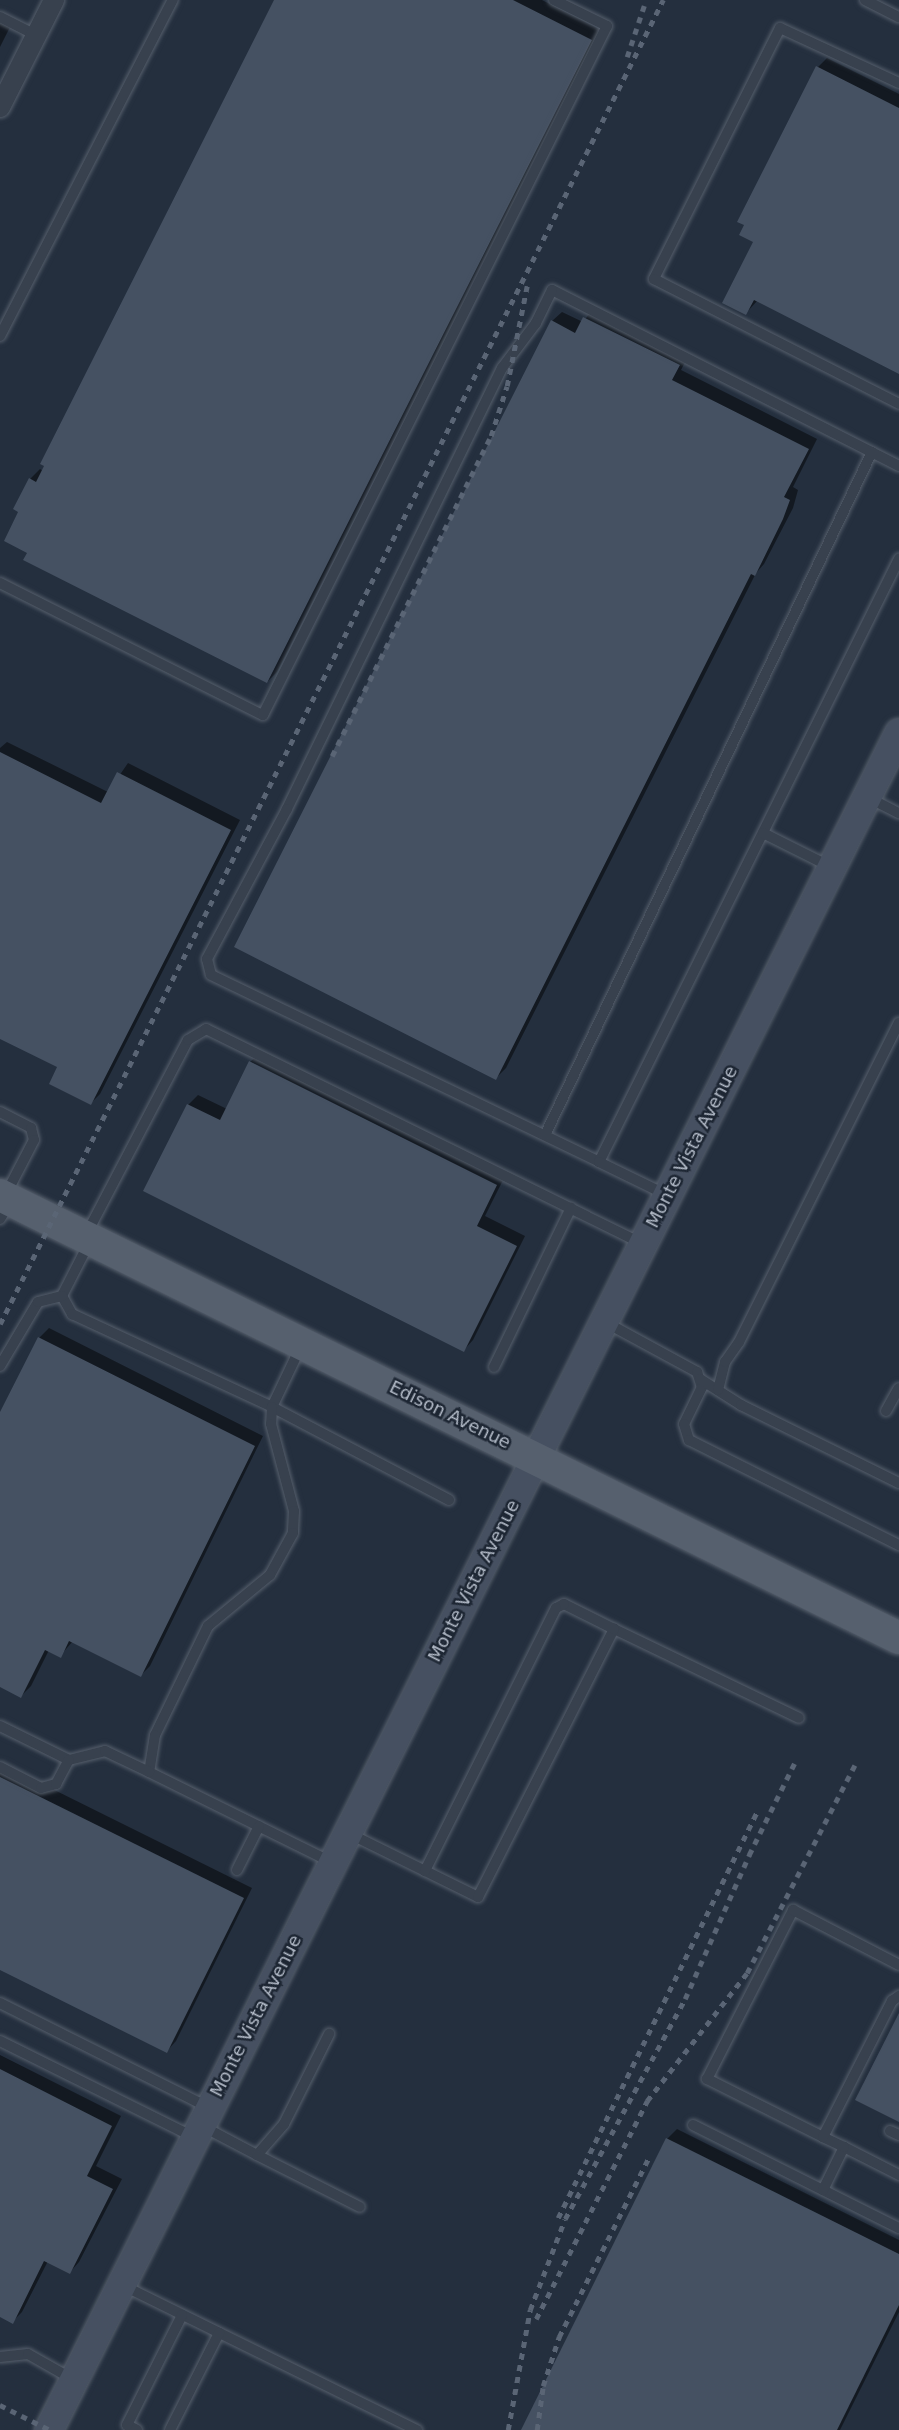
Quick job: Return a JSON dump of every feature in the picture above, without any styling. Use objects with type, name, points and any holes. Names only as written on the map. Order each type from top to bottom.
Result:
[{"type":"main road","name":"Edison Avenue","points":[[4,1203],[88,1239],[303,1343],[899,1638]]},
{"type":"street","points":[[0,107],[54,0]]},
{"type":"street","name":"Monte Vista Avenue","points":[[49,2430],[899,733]]},
{"type":"lane","points":[[0,336],[173,0]]},
{"type":"lane","points":[[0,583],[263,715],[607,26],[554,0]]},
{"type":"lane","points":[[865,0],[899,17]]},
{"type":"lane","points":[[0,17],[36,35]]},
{"type":"lane","points":[[899,83],[780,28],[654,279],[899,404]]},
{"type":"lane","points":[[667,1196],[211,975],[207,959],[287,809],[502,368],[536,323],[552,290],[899,466]]},
{"type":"lane","points":[[545,1135],[872,452]]},
{"type":"lane","points":[[599,1162],[899,559]]},
{"type":"lane","points":[[867,797],[899,813]]},
{"type":"lane","points":[[763,833],[831,868]]},
{"type":"lane","points":[[718,1390],[725,1362],[739,1342],[899,1023]]},
{"type":"lane","points":[[62,1296],[88,1239],[189,1040],[206,1029],[643,1244]]},
{"type":"lane","points":[[0,1112],[31,1128],[34,1140],[4,1203]]},
{"type":"lane","points":[[494,1367],[571,1209]]},
{"type":"lane","points":[[0,1366],[38,1302],[62,1296]]},
{"type":"lane","points":[[62,1296],[72,1314],[272,1407],[449,1500]]},
{"type":"lane","points":[[604,1322],[688,1365],[700,1379],[718,1390],[899,1483]]},
{"type":"lane","points":[[149,1772],[155,1735],[208,1626],[270,1575],[293,1533],[294,1511],[271,1424],[272,1407],[303,1343]]},
{"type":"lane","points":[[700,1379],[702,1387],[684,1424],[689,1440],[899,1545]]},
{"type":"lane","points":[[886,1411],[899,1388]]},
{"type":"lane","points":[[425,1870],[556,1608],[564,1604],[799,1718]]},
{"type":"lane","points":[[348,1833],[478,1897],[614,1629]]},
{"type":"lane","points":[[0,1726],[69,1760],[105,1751],[333,1863]]},
{"type":"lane","points":[[0,1767],[41,1788],[57,1784],[69,1760]]},
{"type":"lane","points":[[237,1870],[259,1826]]},
{"type":"lane","points":[[899,1965],[793,1910],[707,2079],[899,2175]]},
{"type":"lane","points":[[823,2137],[892,2001],[899,1996]]},
{"type":"lane","points":[[0,2003],[202,2124],[360,2207]]},
{"type":"lane","points":[[258,2155],[284,2124],[329,2034]]},
{"type":"lane","points":[[0,2041],[202,2124]]},
{"type":"lane","points":[[693,2125],[899,2228]]},
{"type":"lane","points":[[823,2190],[844,2147]]},
{"type":"lane","points":[[122,2285],[417,2430]]},
{"type":"lane","points":[[138,2430],[127,2425],[182,2315]]},
{"type":"lane","points":[[170,2430],[219,2333]]},
{"type":"lane","points":[[0,2357],[28,2354],[74,2380]]},
{"type":"building","points":[[274,0],[513,0],[592,40],[267,683],[23,560],[27,553],[4,541],[18,512],[13,509],[29,478],[36,482],[44,466],[40,464]]},
{"type":"building","points":[[816,66],[899,108],[899,374],[754,300],[746,315],[722,303],[753,242],[739,235],[744,225],[737,222]]},
{"type":"building","points":[[583,317],[680,365],[672,380],[809,449],[784,497],[790,500],[755,576],[751,574],[496,1080],[234,947],[551,320],[575,333]]},
{"type":"building","points":[[0,752],[101,803],[117,772],[231,830],[91,1105],[49,1084],[57,1067],[0,1039]]},
{"type":"building","points":[[249,1061],[497,1185],[477,1226],[517,1246],[464,1352],[143,1191],[187,1104],[220,1120]]},
{"type":"building","points":[[38,1337],[255,1446],[141,1677],[69,1641],[61,1658],[45,1650],[21,1698],[0,1687],[0,1412]]},
{"type":"building","points":[[0,1777],[244,1898],[167,2053],[0,1970]]},
{"type":"building","points":[[899,2013],[899,2122],[855,2100]]},
{"type":"building","points":[[0,2069],[112,2126],[87,2176],[113,2189],[70,2274],[44,2261],[13,2324],[0,2317]]},
{"type":"building","points":[[666,2138],[899,2254],[899,2305],[837,2430],[521,2430]]},
{"type":"railway","points":[[627,57],[646,0]]},
{"type":"railway","points":[[0,1324],[663,0]]},
{"type":"railway","points":[[332,756],[491,436],[507,386],[527,286]]},
{"type":"railway","points":[[508,2430],[530,2310],[565,2219],[685,1999],[749,1855],[797,1758]]},
{"type":"railway","points":[[536,2319],[647,2101],[747,1973],[857,1761]]},
{"type":"railway","points":[[558,2218],[758,1810]]},
{"type":"railway","points":[[537,2430],[543,2386],[559,2337],[648,2159]]},
{"type":"railway","points":[[0,2405],[50,2430]]}]
